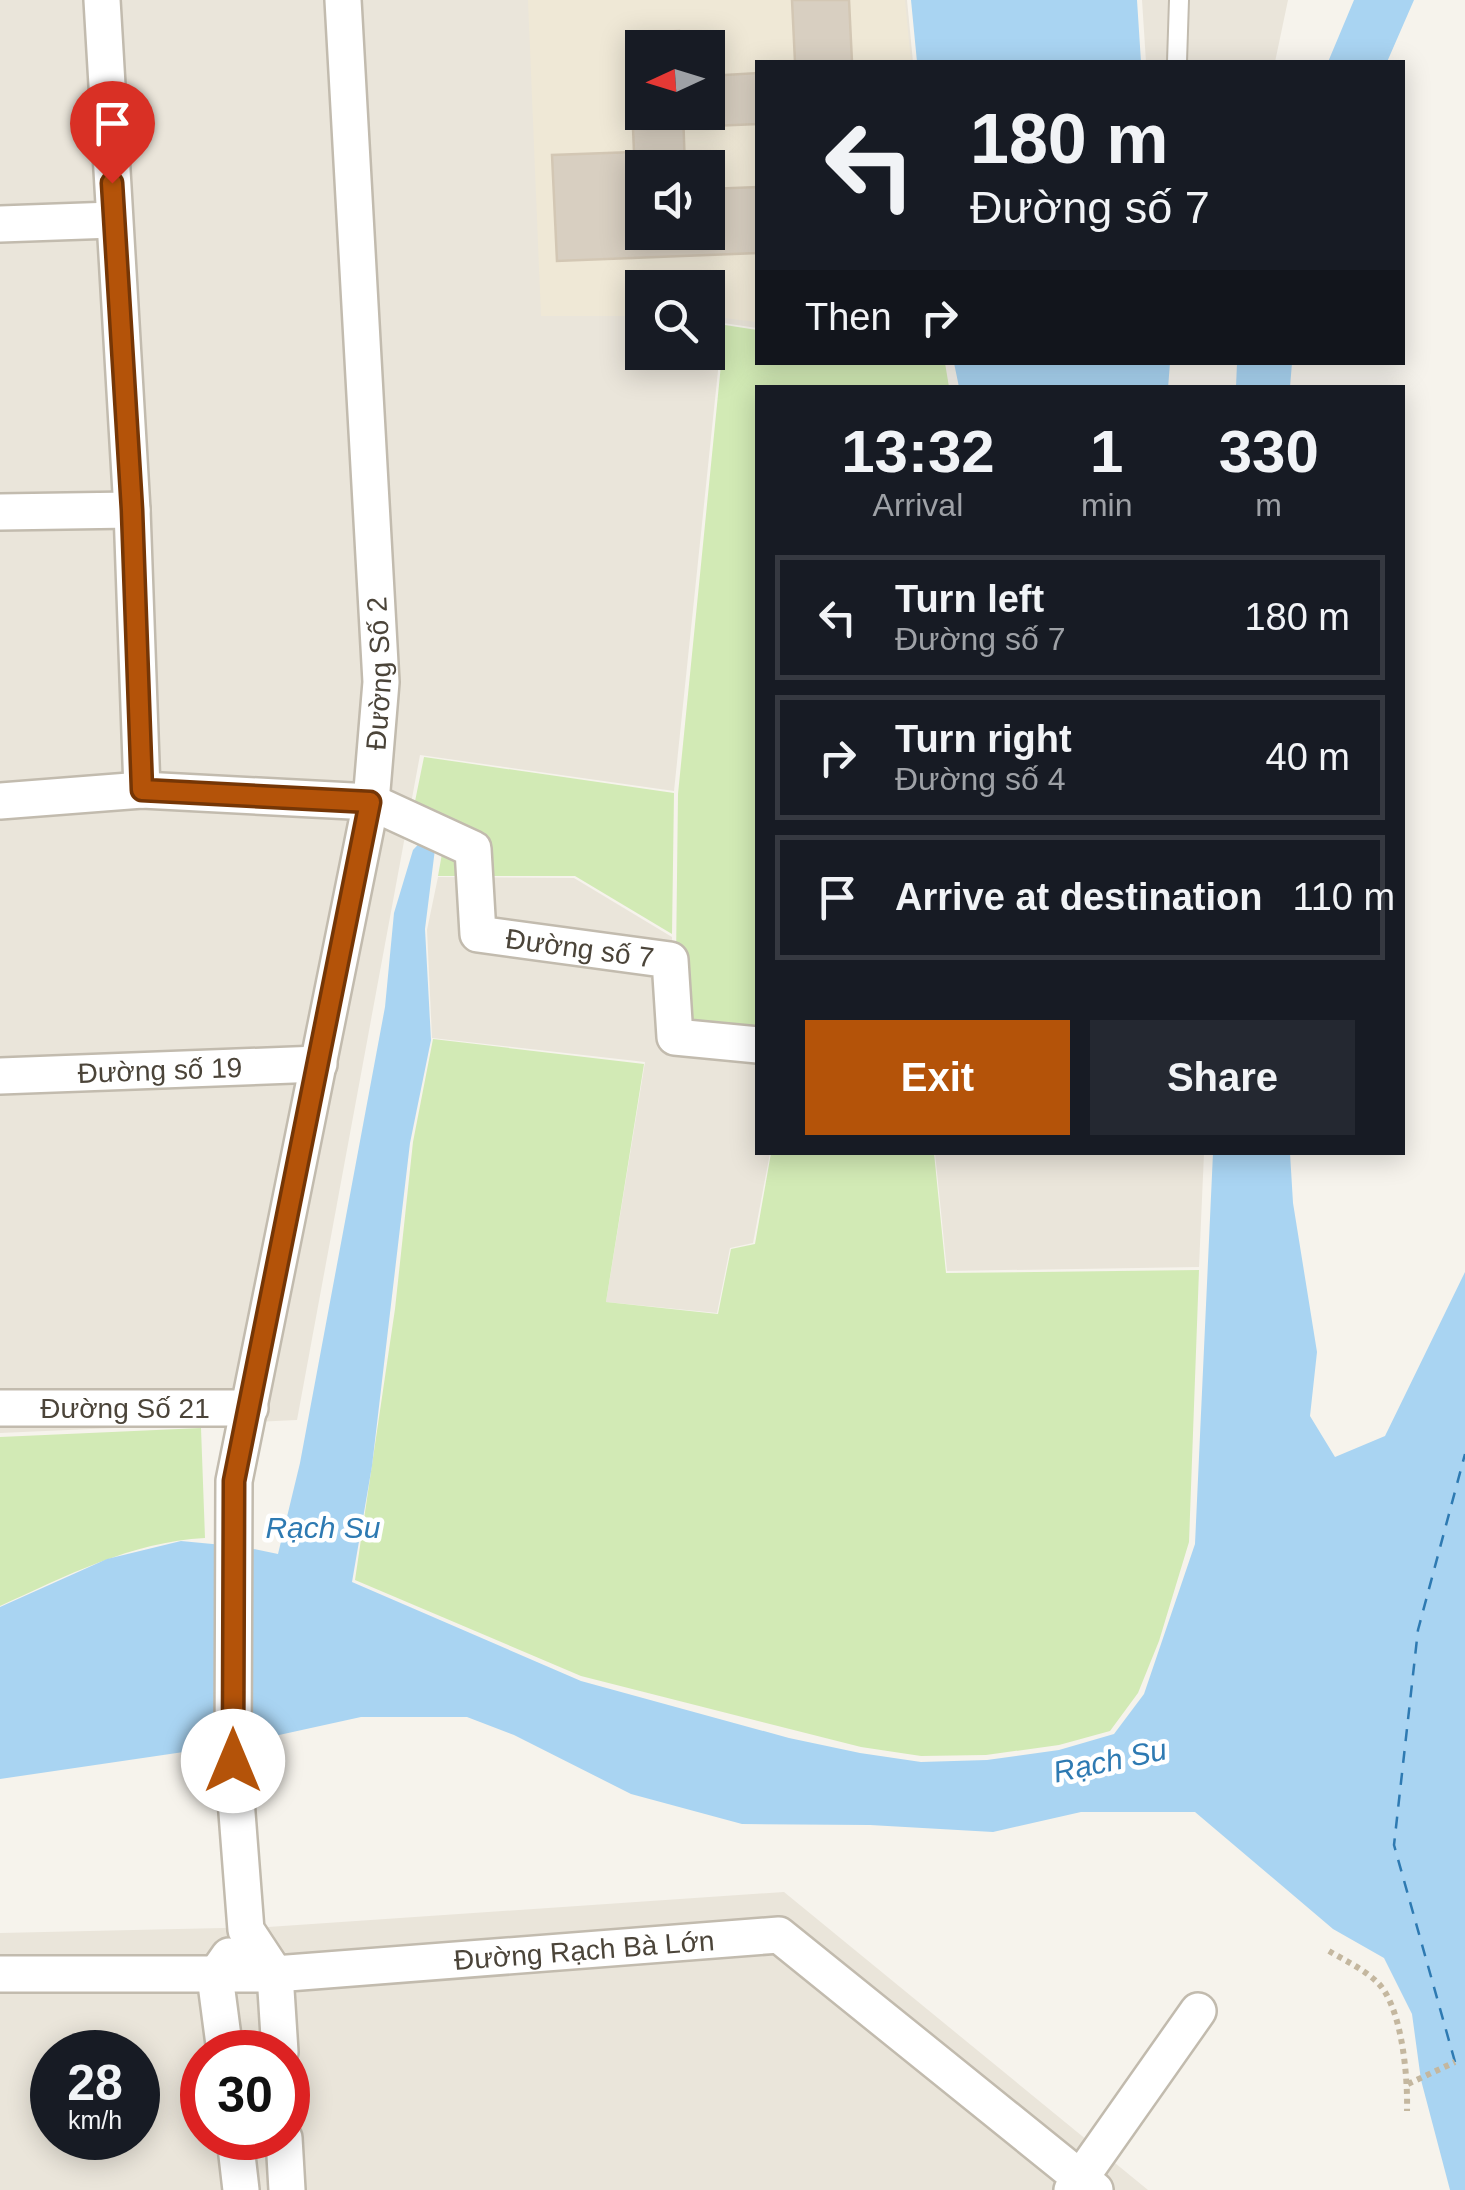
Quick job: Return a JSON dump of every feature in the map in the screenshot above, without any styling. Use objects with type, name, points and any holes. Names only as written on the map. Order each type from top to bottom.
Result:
[{"type":"street","points":[[102,0],[132,510],[142,790]]},
{"type":"street","name":"Đường Số 2","points":[[276,1974],[246,1930],[233,1761],[234,1481],[370,802],[381,682],[342,0]]},
{"type":"street","points":[[0,224],[113,220]]},
{"type":"street","points":[[0,512],[132,510]]},
{"type":"street","name":"Đường số 7","points":[[0,801],[142,790],[370,802],[473,848],[478,934],[670,960],[675,1037],[755,1046]]},
{"type":"street","name":"Đường số 19","points":[[0,1076],[320,1064]]},
{"type":"street","name":"Đường Số 21","points":[[0,1408],[250,1408]]},
{"type":"street","points":[[221,2030],[215,1976],[246,1930]]},
{"type":"street","name":"Đường Rạch Bà Lớn","points":[[0,1974],[276,1974],[778,1935],[1083,2186]]},
{"type":"street","points":[[276,1974],[279,2030]]},
{"type":"street","points":[[1083,2186],[1198,2010]]},
{"type":"street","points":[[238,2160],[241,2190]]},
{"type":"street","points":[[285,2160],[287,2190]]},
{"type":"lane","points":[[1177,60],[1180,0]]},
{"type":"path","points":[[1328,1950],[1384,1989],[1404,2055],[1407,2111]]},
{"type":"path","points":[[1408,2084],[1455,2062]]},
{"type":"shaded area","points":[[0,0],[907,0],[913,60],[755,60],[755,328],[725,323],[725,270],[625,270],[625,370],[718,370],[674,791],[420,755],[297,1420],[0,1433]]},
{"type":"shaded area","points":[[528,0],[905,0],[911,60],[755,60],[755,322],[725,318],[725,270],[625,270],[625,316],[541,316]]},
{"type":"shaded area","points":[[1142,0],[1288,0],[1275,60],[1146,60]]},
{"type":"shaded area","points":[[438,877],[574,878],[672,937],[672,960],[755,1036],[755,1155],[770,1155],[753,1243],[730,1248],[717,1313],[606,1302],[645,1062],[432,1038],[427,930]]},
{"type":"shaded area","points":[[935,1155],[1204,1155],[1199,1267],[947,1271]]},
{"type":"shaded area","points":[[784,1892],[1148,2190],[0,2190],[0,1933],[268,1927]]},
{"type":"green space","points":[[725,325],[755,330],[755,365],[945,365],[949,385],[755,385],[755,1036],[682,1030],[676,960],[678,794],[720,370],[725,370]]},
{"type":"green space","points":[[424,757],[674,793],[672,934],[575,876],[438,876],[443,848],[410,826]]},
{"type":"green space","points":[[433,1039],[644,1064],[606,1302],[718,1314],[731,1249],[755,1244],[771,1155],[934,1155],[946,1273],[1199,1270],[1189,1542],[1159,1641],[1138,1693],[1110,1731],[1059,1745],[986,1755],[921,1756],[861,1747],[581,1676],[355,1580],[395,1309],[413,1142]]},
{"type":"green space","points":[[201,1428],[205,1538],[125,1553],[0,1606],[0,1437]]},
{"type":"water","points":[[911,0],[1137,0],[1141,60],[917,60]]},
{"type":"water","points":[[1354,0],[1414,0],[1388,60],[1329,60]]},
{"type":"water","points":[[955,365],[1170,365],[1168,385],[959,385]]},
{"type":"water","points":[[1237,365],[1292,365],[1290,385],[1236,385]]},
{"type":"water","name":"Rạch Su","points":[[427,835],[436,841],[425,929],[431,1040],[410,1143],[372,1466],[352,1582],[581,1681],[789,1738],[921,1762],[987,1760],[1059,1750],[1114,1734],[1144,1694],[1195,1544],[1213,1155],[1290,1155],[1293,1203],[1317,1352],[1310,1416],[1335,1457],[1385,1436],[1465,1272],[1465,2190],[1450,2190],[1421,2080],[1412,2014],[1384,1958],[1333,1929],[1195,1812],[1081,1812],[993,1832],[870,1825],[742,1824],[631,1794],[514,1735],[467,1717],[361,1717],[238,1744],[0,1779],[0,1607],[107,1559],[181,1541],[278,1554],[300,1463],[385,1007],[394,913],[413,850]]},
{"type":"building","points":[[792,0],[849,0],[852,60],[795,60]]},
{"type":"building","points":[[755,73],[755,124],[725,125],[725,75]]},
{"type":"building","points":[[633,130],[684,130],[684,150],[634,150]]},
{"type":"building","points":[[625,152],[625,250],[725,250],[725,188],[755,187],[755,253],[557,261],[552,155]]},
{"type":"ferry route","points":[[1455,2062],[1394,1845],[1418,1630],[1465,1454]]},
{"type":"route","points":[[112,183],[132,510],[142,790],[370,802],[234,1481],[233,1761]]}]
